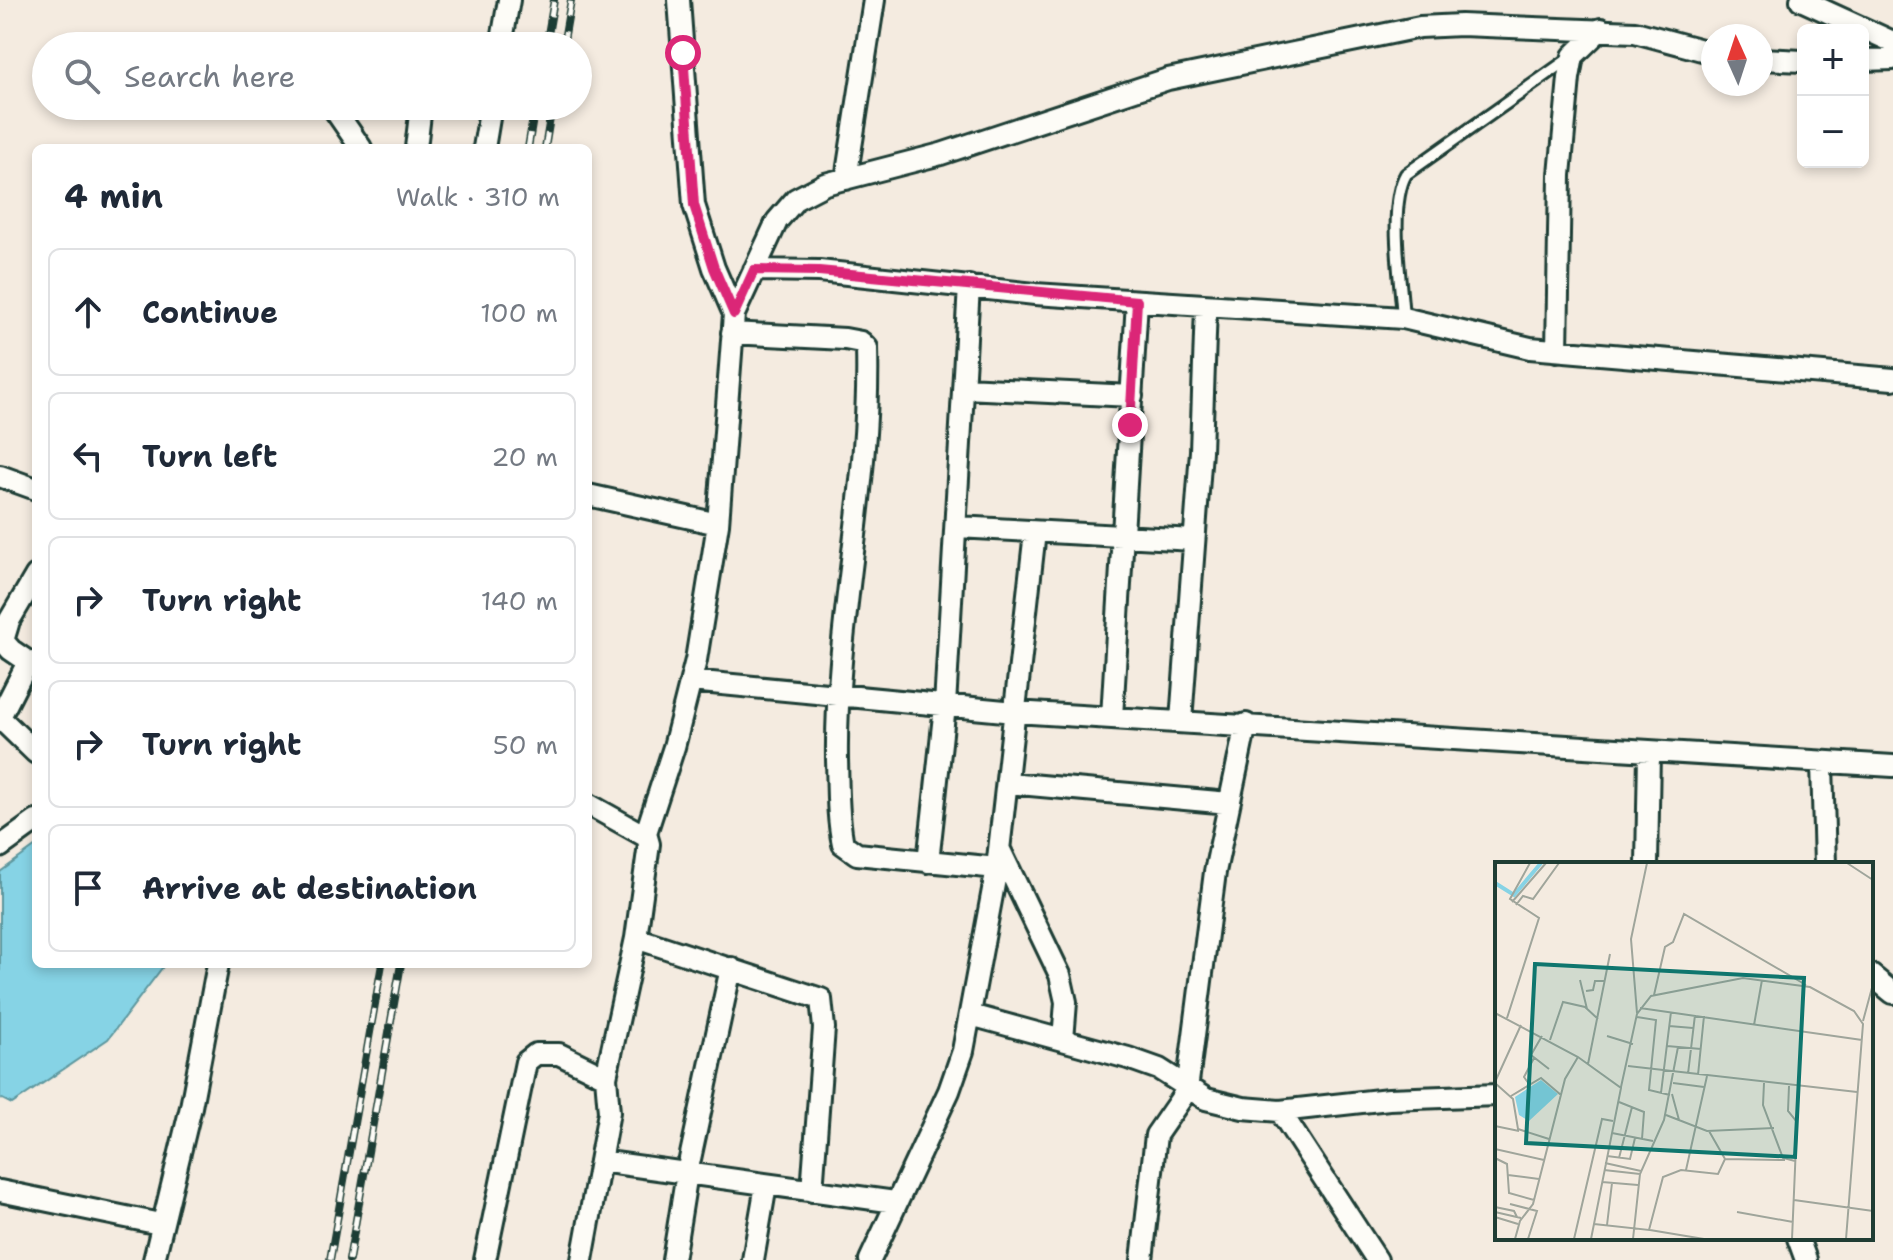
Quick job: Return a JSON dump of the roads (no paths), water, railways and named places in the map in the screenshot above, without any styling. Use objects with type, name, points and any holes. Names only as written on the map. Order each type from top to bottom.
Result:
[{"type":"street","points":[[503,32],[509,0]]},
{"type":"street","points":[[679,0],[694,205],[733,324]]},
{"type":"street","points":[[846,179],[874,0]]},
{"type":"street","points":[[1801,0],[1893,42]]},
{"type":"street","points":[[645,836],[691,681],[718,524],[733,324],[777,221],[796,199],[846,179],[941,154],[1168,79],[1301,50],[1437,26],[1635,32],[1701,50]]},
{"type":"street","points":[[1557,351],[1560,175],[1573,56],[1601,29]]},
{"type":"street","points":[[1869,60],[1893,59]]},
{"type":"street","points":[[1773,60],[1797,61]]},
{"type":"street","points":[[342,120],[358,144]]},
{"type":"street","points":[[416,144],[419,120]]},
{"type":"street","points":[[485,144],[489,120]]},
{"type":"street","points":[[754,270],[819,271],[1137,301],[1403,318],[1472,332],[1507,345],[1893,379]]},
{"type":"street","points":[[928,862],[945,706],[969,286]]},
{"type":"street","points":[[1112,717],[1137,301]]},
{"type":"street","points":[[1181,721],[1206,306]]},
{"type":"street","points":[[733,324],[845,339],[861,342],[867,348],[861,468],[836,697],[838,816],[843,844],[857,854],[928,862],[999,859]]},
{"type":"street","points":[[964,388],[1132,396]]},
{"type":"street","points":[[0,476],[32,488]]},
{"type":"street","points":[[592,496],[718,524]]},
{"type":"street","points":[[957,527],[1194,540]]},
{"type":"street","points":[[870,1260],[949,1091],[971,1015],[999,859],[1035,532]]},
{"type":"street","points":[[32,582],[9,621],[3,641],[32,665],[0,718],[32,749]]},
{"type":"street","points":[[691,681],[1015,712],[1893,766]]},
{"type":"street","points":[[1142,1260],[1156,1135],[1187,1090],[1211,899],[1246,724]]},
{"type":"street","points":[[1647,862],[1649,753]]},
{"type":"street","points":[[1822,764],[1825,862]]},
{"type":"street","points":[[1008,783],[1229,803]]},
{"type":"street","points":[[582,1260],[609,1112],[606,1077],[636,938],[649,844],[645,836],[592,806]]},
{"type":"street","points":[[0,847],[32,824]]},
{"type":"street","points":[[999,859],[1060,975],[1066,1002],[1063,1040]]},
{"type":"street","points":[[636,938],[821,999],[824,1028],[812,1191]]},
{"type":"street","points":[[154,1260],[160,1224],[191,1107],[217,968]]},
{"type":"street","points":[[673,1260],[687,1173],[731,968]]},
{"type":"street","points":[[1873,977],[1893,993]]},
{"type":"street","points":[[971,1015],[1159,1069],[1187,1090],[1243,1108],[1280,1111],[1389,1099],[1495,1095]]},
{"type":"street","points":[[485,1260],[526,1062],[536,1054],[559,1054],[606,1077]]},
{"type":"street","points":[[1280,1111],[1377,1260]]},
{"type":"street","points":[[600,1161],[895,1202]]},
{"type":"street","points":[[753,1260],[766,1185]]},
{"type":"street","points":[[0,1191],[160,1224]]},
{"type":"street","points":[[1799,1240],[1806,1260]]},
{"type":"lane","points":[[1403,318],[1398,209],[1399,189],[1406,174],[1573,56]]},
{"type":"water","points":[[32,849],[32,968],[162,968],[108,1039],[12,1104],[0,1098],[0,872]]},
{"type":"railway","points":[[548,32],[554,0]]},
{"type":"railway","points":[[565,32],[571,0]]},
{"type":"railway","points":[[529,144],[533,120]]},
{"type":"railway","points":[[546,144],[550,120]]},
{"type":"railway","points":[[330,1260],[381,968]]},
{"type":"railway","points":[[349,1260],[400,968]]}]
